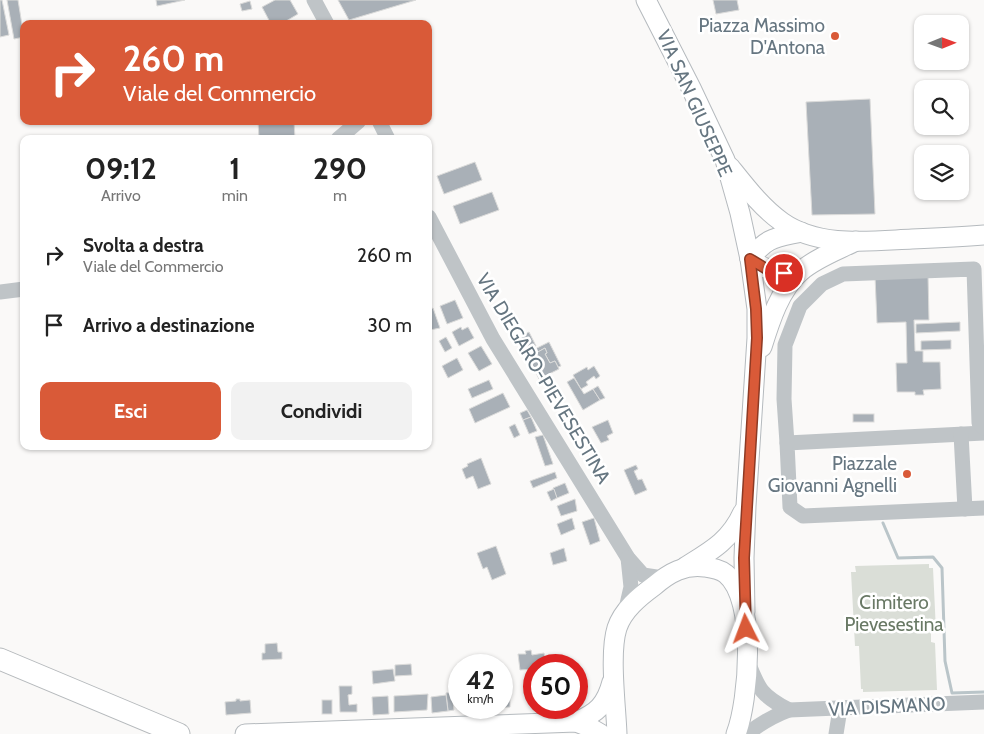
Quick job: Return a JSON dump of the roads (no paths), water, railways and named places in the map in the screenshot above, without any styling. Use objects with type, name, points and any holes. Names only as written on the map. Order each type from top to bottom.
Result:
[{"type":"highway","points":[[0,659],[179,734]]},
{"type":"highway","points":[[0,671],[151,734]]},
{"type":"main road","name":"VIA SAN GIUSEPPE","points":[[646,0],[670,45],[725,160],[740,213],[750,259],[756,309],[756,369],[746,506],[744,558],[745,612]]},
{"type":"main road","points":[[725,160],[763,206],[782,223],[801,232],[825,238],[856,241],[983,235]]},
{"type":"main road","points":[[801,232],[771,239],[761,246],[750,259],[768,270],[784,273],[801,271]]},
{"type":"main road","points":[[756,369],[767,330],[776,307],[788,286],[801,271],[814,262],[856,241]]},
{"type":"main road","name":"VIA SAN GIUSEPPE","points":[[625,614],[640,597],[663,578],[716,548],[730,534],[746,506]]},
{"type":"main road","points":[[683,568],[700,566],[712,568],[727,574],[738,589],[745,612],[748,662],[746,698],[736,734]]},
{"type":"main road","points":[[618,734],[614,671],[616,634],[625,614]]},
{"type":"main road","points":[[246,734],[576,722],[588,717],[604,704],[610,690],[614,671]]},
{"type":"main road","points":[[576,722],[601,734]]},
{"type":"street","points":[[314,0],[325,20]]},
{"type":"street","points":[[343,135],[354,125]]},
{"type":"street","name":"VIA DIEGARO-PIEVESESTINA","points":[[432,223],[493,339],[628,558],[643,575],[663,578]]},
{"type":"street","points":[[984,428],[979,423],[974,269],[843,274],[822,284],[800,306],[785,344],[784,399],[790,507],[803,516],[984,508]]},
{"type":"street","points":[[0,292],[20,290]]},
{"type":"street","points":[[787,443],[984,433]]},
{"type":"street","points":[[961,434],[965,509]]},
{"type":"street","name":"VIA DIEGARO-PIEVESESTINA","points":[[625,614],[631,587],[628,558]]},
{"type":"street","points":[[748,662],[763,693],[769,699],[789,710]]},
{"type":"street","name":"VIA DISMANO","points":[[747,734],[761,722],[789,710],[984,702]]},
{"type":"street","points":[[836,734],[850,706]]},
{"type":"waterway","points":[[883,523],[898,558],[933,557],[942,568],[945,661],[952,693],[984,692]]},
{"type":"place","name":"Piazza Massimo D'Antona","points":[[835,36]]},
{"type":"place","name":"Piazzale Giovanni Agnelli","points":[[907,474]]},
{"type":"park label","name":"Cimitero Pievesestina","points":[[894,613]]}]
